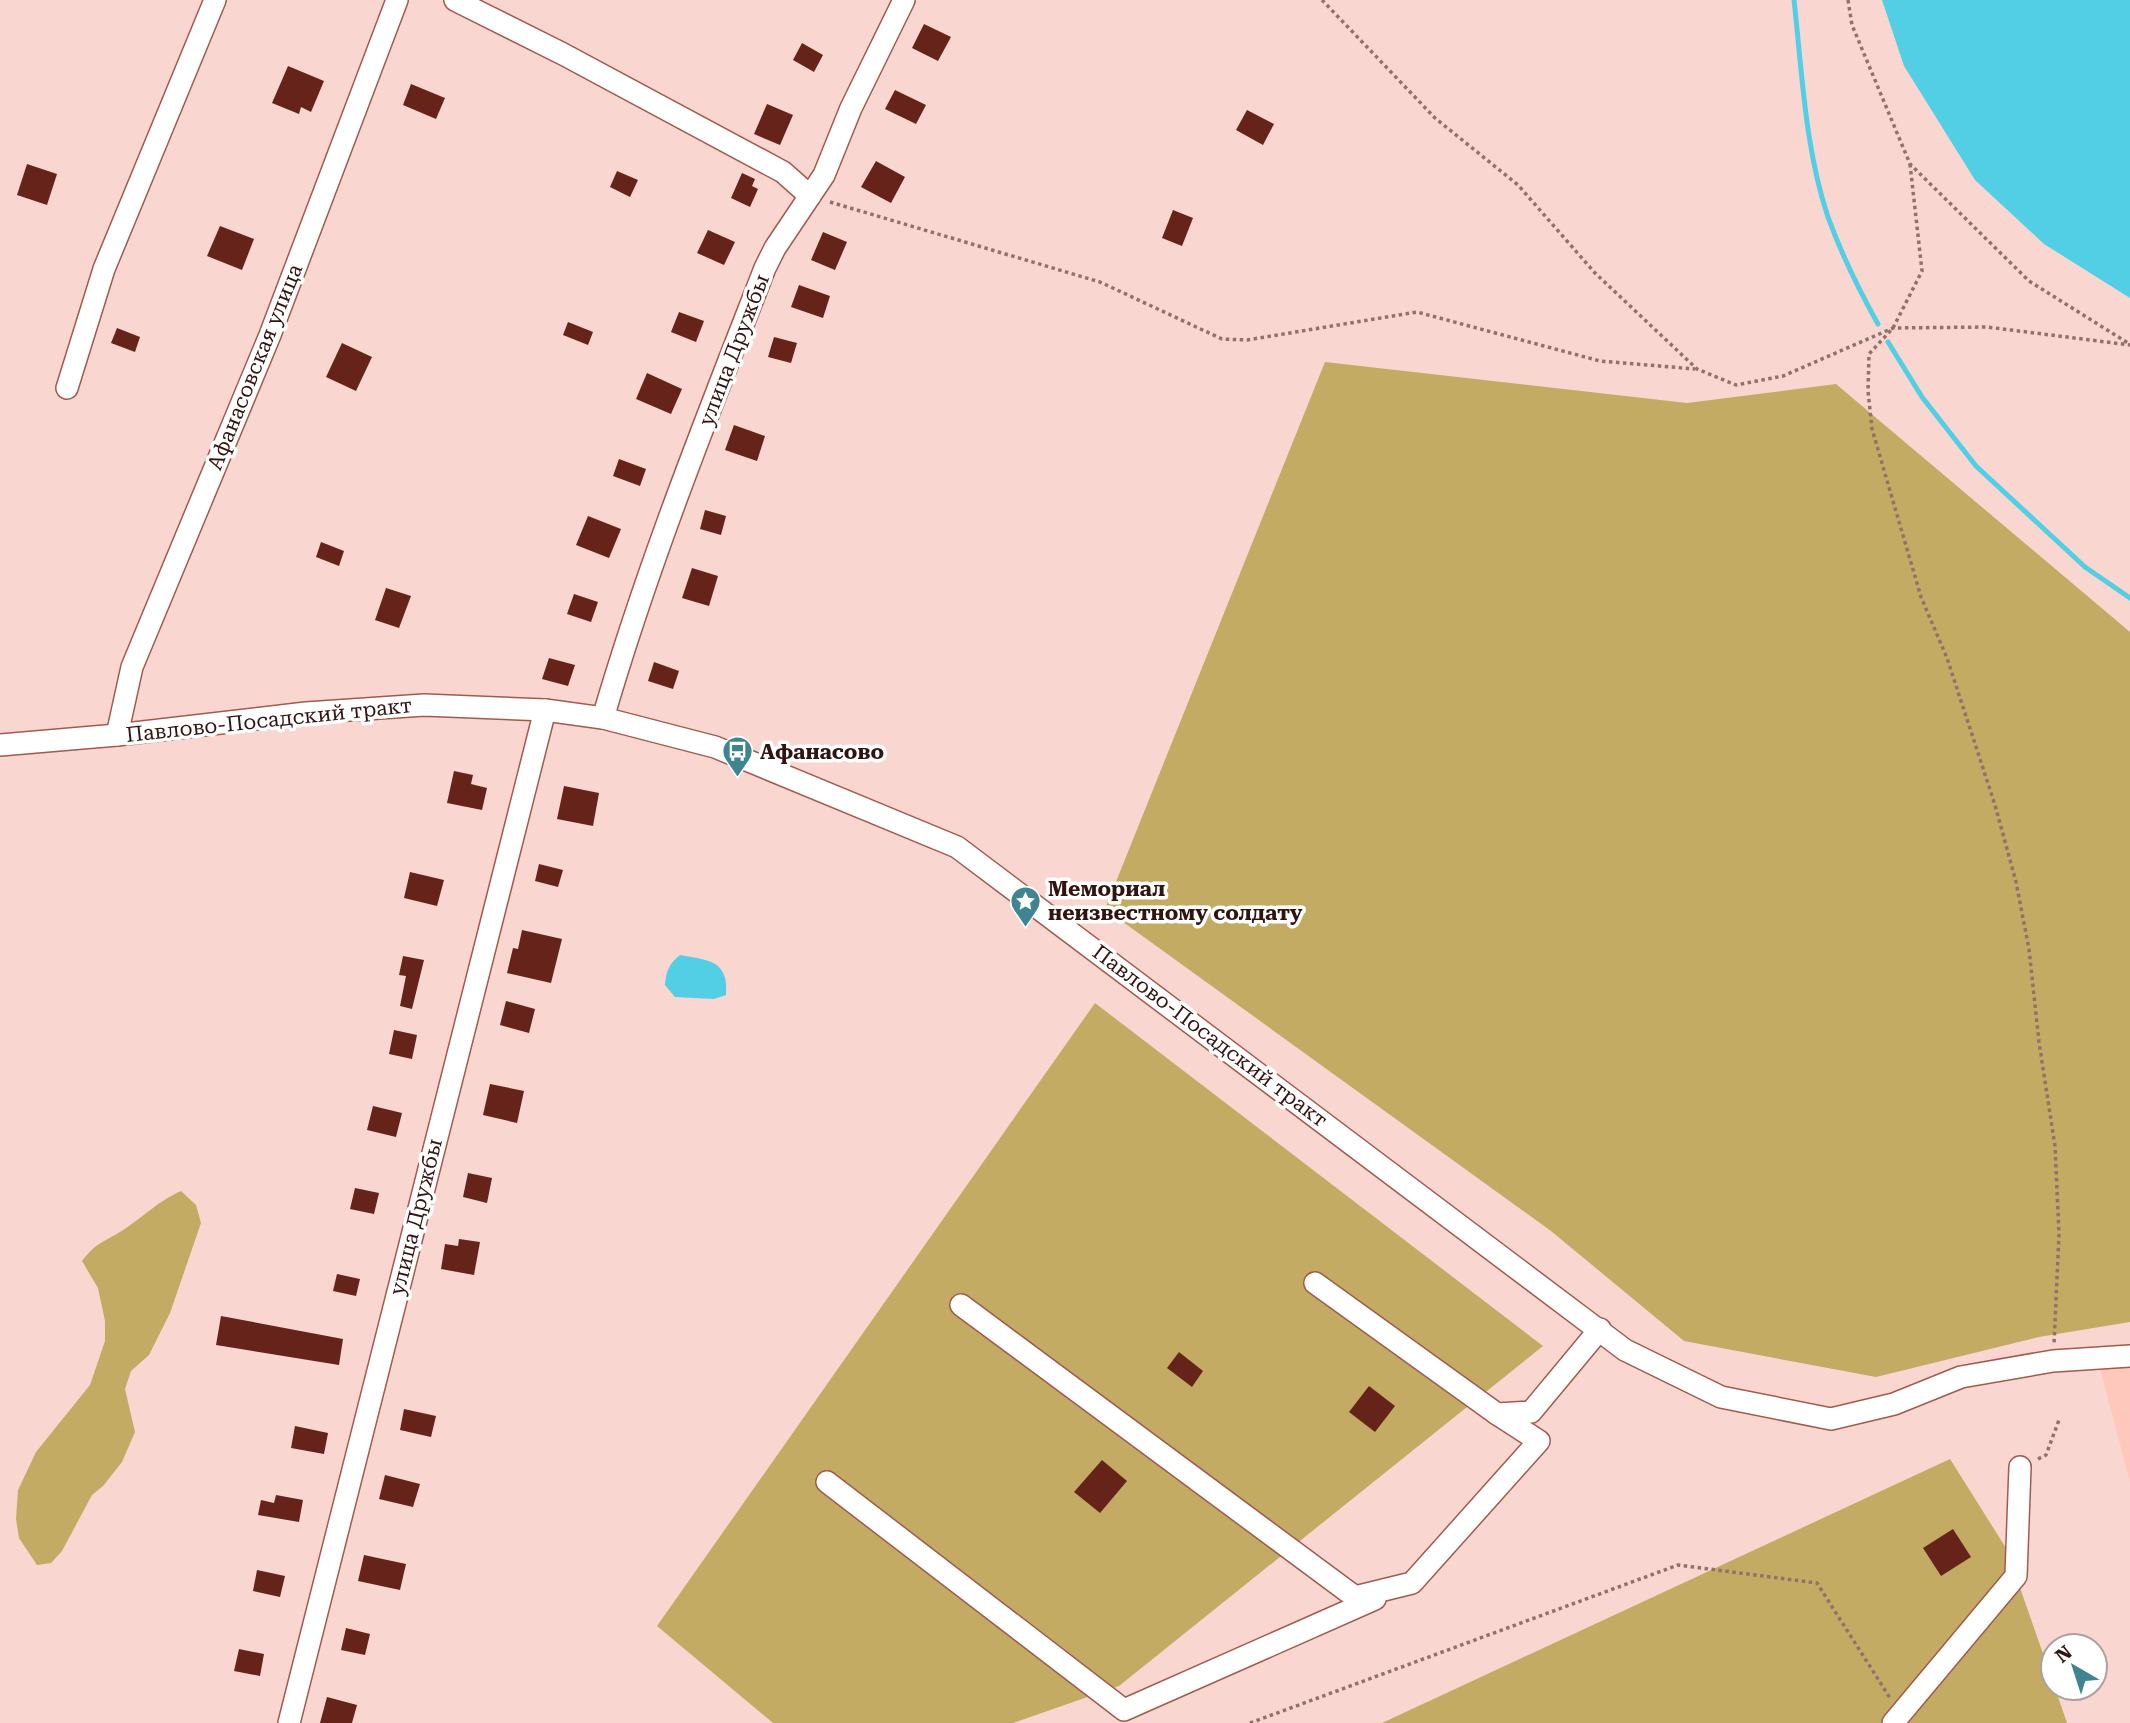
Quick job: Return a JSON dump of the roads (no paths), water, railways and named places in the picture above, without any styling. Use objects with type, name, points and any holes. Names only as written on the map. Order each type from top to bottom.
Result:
[{"type":"street","points":[[67,388],[104,269],[215,0]]},
{"type":"street","name":"Афанасовская улица","points":[[117,735],[132,667],[270,335],[397,0]]},
{"type":"street","points":[[455,0],[564,54],[783,172],[810,196]]},
{"type":"street","name":"улица Дружбы","points":[[603,718],[622,651],[677,495],[765,268],[775,248],[824,174],[851,108],[904,0]]},
{"type":"street","name":"Павлово-Посадский тракт","points":[[0,745],[117,735],[306,713],[424,705],[545,710],[603,718],[715,747],[957,847],[1625,1350],[1721,1397],[1831,1419],[1895,1404],[1961,1377],[2053,1361],[2130,1356]]},
{"type":"street","name":"улица Дружбы","points":[[289,1723],[545,710]]},
{"type":"street","points":[[827,1482],[1124,1710],[1412,1583],[1539,1441],[1497,1414],[1315,1283]]},
{"type":"street","points":[[961,1305],[1355,1597],[1412,1583]]},
{"type":"street","points":[[1497,1414],[1531,1412],[1600,1329]]},
{"type":"street","points":[[1900,1720],[2016,1576],[2020,1467]]},
{"type":"water","points":[[1882,0],[2130,0],[2130,298],[2044,244],[1975,180],[1904,66]]},
{"type":"water","points":[[680,955],[708,961],[720,968],[726,983],[726,995],[714,999],[675,997],[665,985],[665,980],[671,965]]},
{"type":"waterway","points":[[1794,0],[1805,110],[1820,191],[1845,258],[1878,324]]},
{"type":"waterway","points":[[1888,342],[1922,397],[1976,466],[2085,567],[2130,598]]},
{"type":"place","name":"Афанасово","points":[[737,779]]},
{"type":"place","name":"Мемориал неизвестному солдату","points":[[1025,928]]}]
